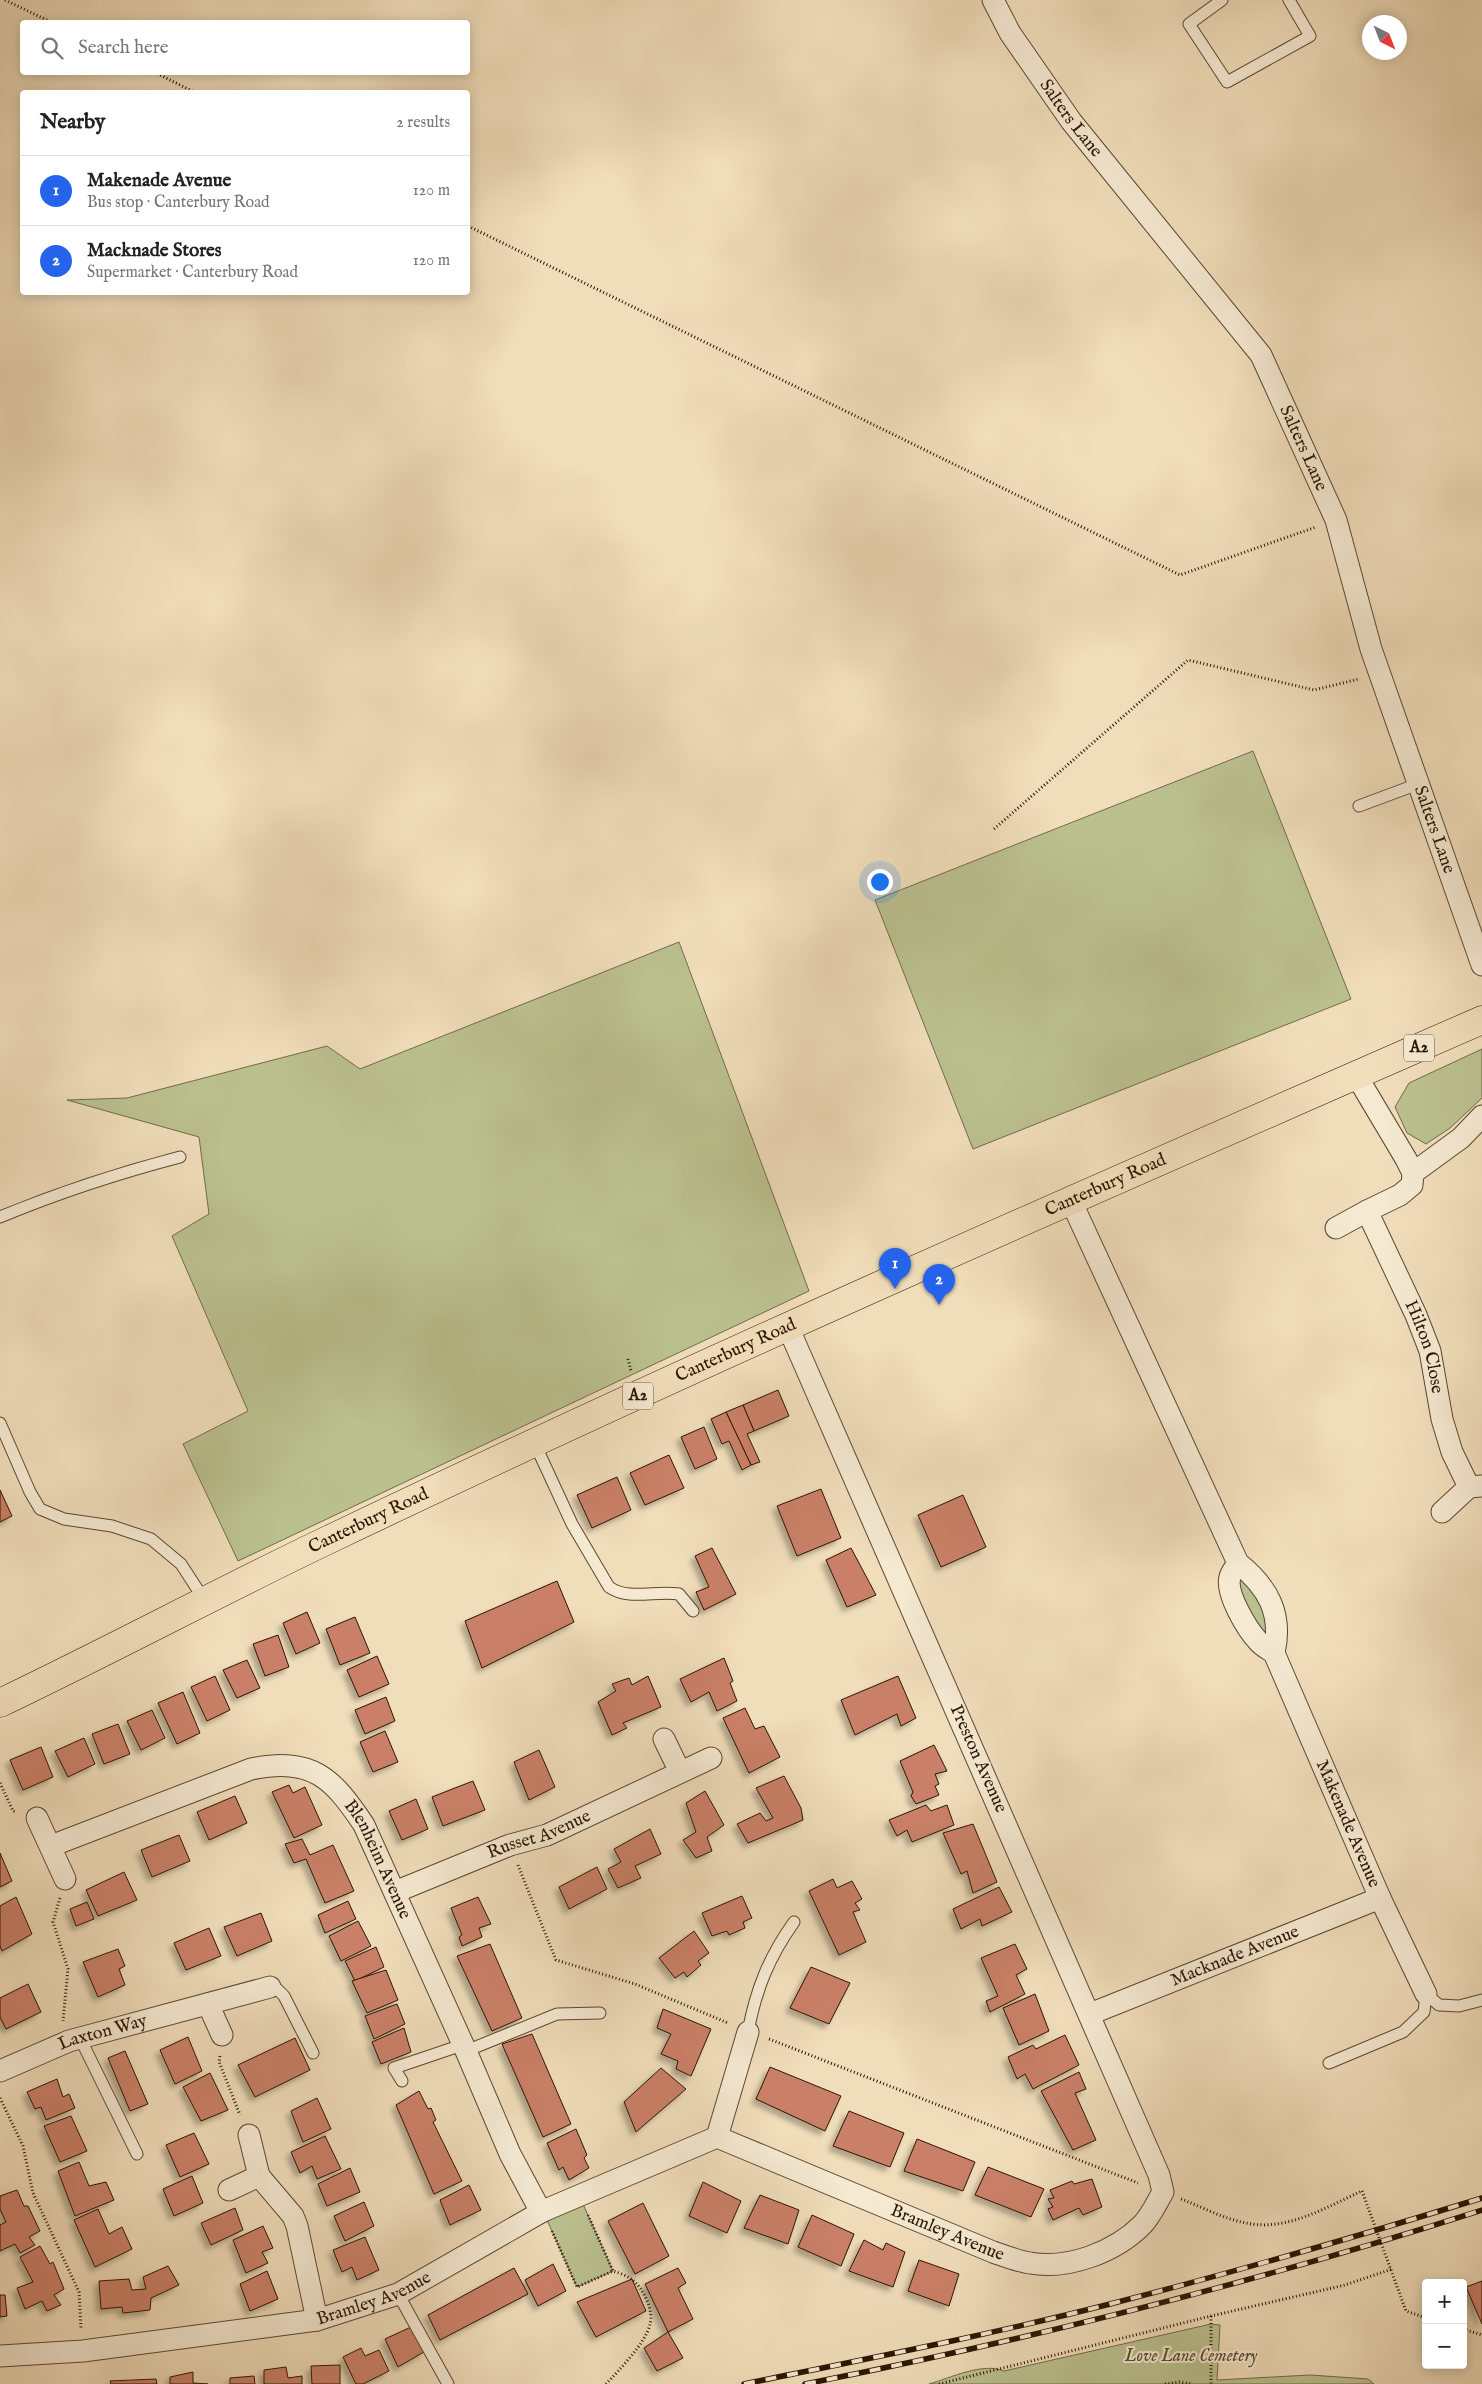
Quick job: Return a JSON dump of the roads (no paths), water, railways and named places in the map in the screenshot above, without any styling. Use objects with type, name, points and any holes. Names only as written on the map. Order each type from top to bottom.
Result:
[{"type":"main road","name":"Canterbury Road","points":[[0,1703],[328,1540],[788,1326],[1482,1020]]},
{"type":"street","name":"Salters Lane","points":[[993,0],[1010,33],[1071,121],[1261,355],[1336,520],[1378,672],[1482,965]]},
{"type":"street","points":[[1336,1228],[1400,1195],[1412,1185],[1413,1173],[1395,1138],[1356,1075]]},
{"type":"street","points":[[1413,1173],[1461,1138],[1482,1116]]},
{"type":"street","name":"Makenade Avenue","points":[[1071,1201],[1238,1563],[1254,1576],[1267,1592],[1274,1611],[1277,1629],[1274,1653],[1380,1898],[1426,1994]]},
{"type":"street","name":"Hilton Close","points":[[1367,1211],[1392,1262],[1426,1342],[1437,1385],[1442,1419],[1452,1452],[1475,1487],[1442,1512]]},
{"type":"street","name":"Preston Avenue","points":[[788,1326],[1090,2014],[1159,2175],[1163,2192]]},
{"type":"street","name":"Makenade Avenue","points":[[1238,1563],[1230,1577],[1231,1590],[1239,1611],[1248,1628],[1260,1643],[1274,1653]]},
{"type":"street","points":[[664,1739],[680,1772]]},
{"type":"street","name":"Russet Avenue","points":[[396,1892],[510,1845],[547,1834],[711,1758]]},
{"type":"street","name":"Blenheim Avenue","points":[[51,1846],[251,1769],[277,1764],[300,1766],[329,1780],[346,1798],[364,1825],[396,1892],[510,2154],[542,2212]]},
{"type":"street","points":[[38,1818],[65,1879]]},
{"type":"street","name":"Macknade Avenue","points":[[1090,2014],[1380,1898]]},
{"type":"street","name":"Laxton Way","points":[[0,2071],[75,2039],[270,1987]]},
{"type":"street","points":[[208,2004],[222,2035]]},
{"type":"street","points":[[717,2136],[748,2032]]},
{"type":"street","points":[[248,2135],[259,2176],[295,2221],[317,2320]]},
{"type":"street","name":"Bramley Avenue","points":[[0,2356],[83,2351],[317,2320],[398,2294],[542,2212],[717,2136],[993,2252],[1030,2264],[1056,2264],[1085,2259],[1115,2245],[1143,2224],[1163,2192]]},
{"type":"street","points":[[229,2190],[259,2176]]},
{"type":"lane","points":[[1222,0],[1189,24],[1226,82],[1310,36],[1289,0]]},
{"type":"lane","points":[[1359,806],[1418,784]]},
{"type":"lane","points":[[1,1215],[141,1167],[180,1157]]},
{"type":"lane","points":[[0,1423],[30,1492],[40,1509],[64,1519],[112,1526],[152,1539],[182,1564],[205,1601]]},
{"type":"lane","points":[[535,1444],[572,1524],[609,1587],[616,1592],[639,1595],[658,1592],[679,1594],[693,1611]]},
{"type":"lane","points":[[748,2032],[754,1998],[771,1957],[794,1922]]},
{"type":"lane","points":[[270,1987],[278,1990],[284,1996],[313,2053]]},
{"type":"lane","points":[[1426,1994],[1439,2005],[1459,2006],[1482,2000]]},
{"type":"lane","points":[[1329,2063],[1403,2032],[1424,2012],[1426,1994]]},
{"type":"lane","points":[[402,2081],[394,2068],[464,2048],[556,2014],[600,2013]]},
{"type":"lane","points":[[75,2039],[137,2154]]},
{"type":"lane","points":[[398,2294],[448,2384]]},
{"type":"railway","points":[[744,2384],[882,2356],[1110,2304],[1297,2253],[1482,2198]]},
{"type":"railway","points":[[805,2384],[976,2348],[1146,2307],[1315,2261],[1482,2210]]},
{"type":"place","name":"Makenade Avenue","points":[[895,1289]]},
{"type":"place","name":"Macknade Stores","points":[[939,1305]]},
{"type":"park label","name":"Love Lane Cemetery","points":[[1191,2356]]}]
